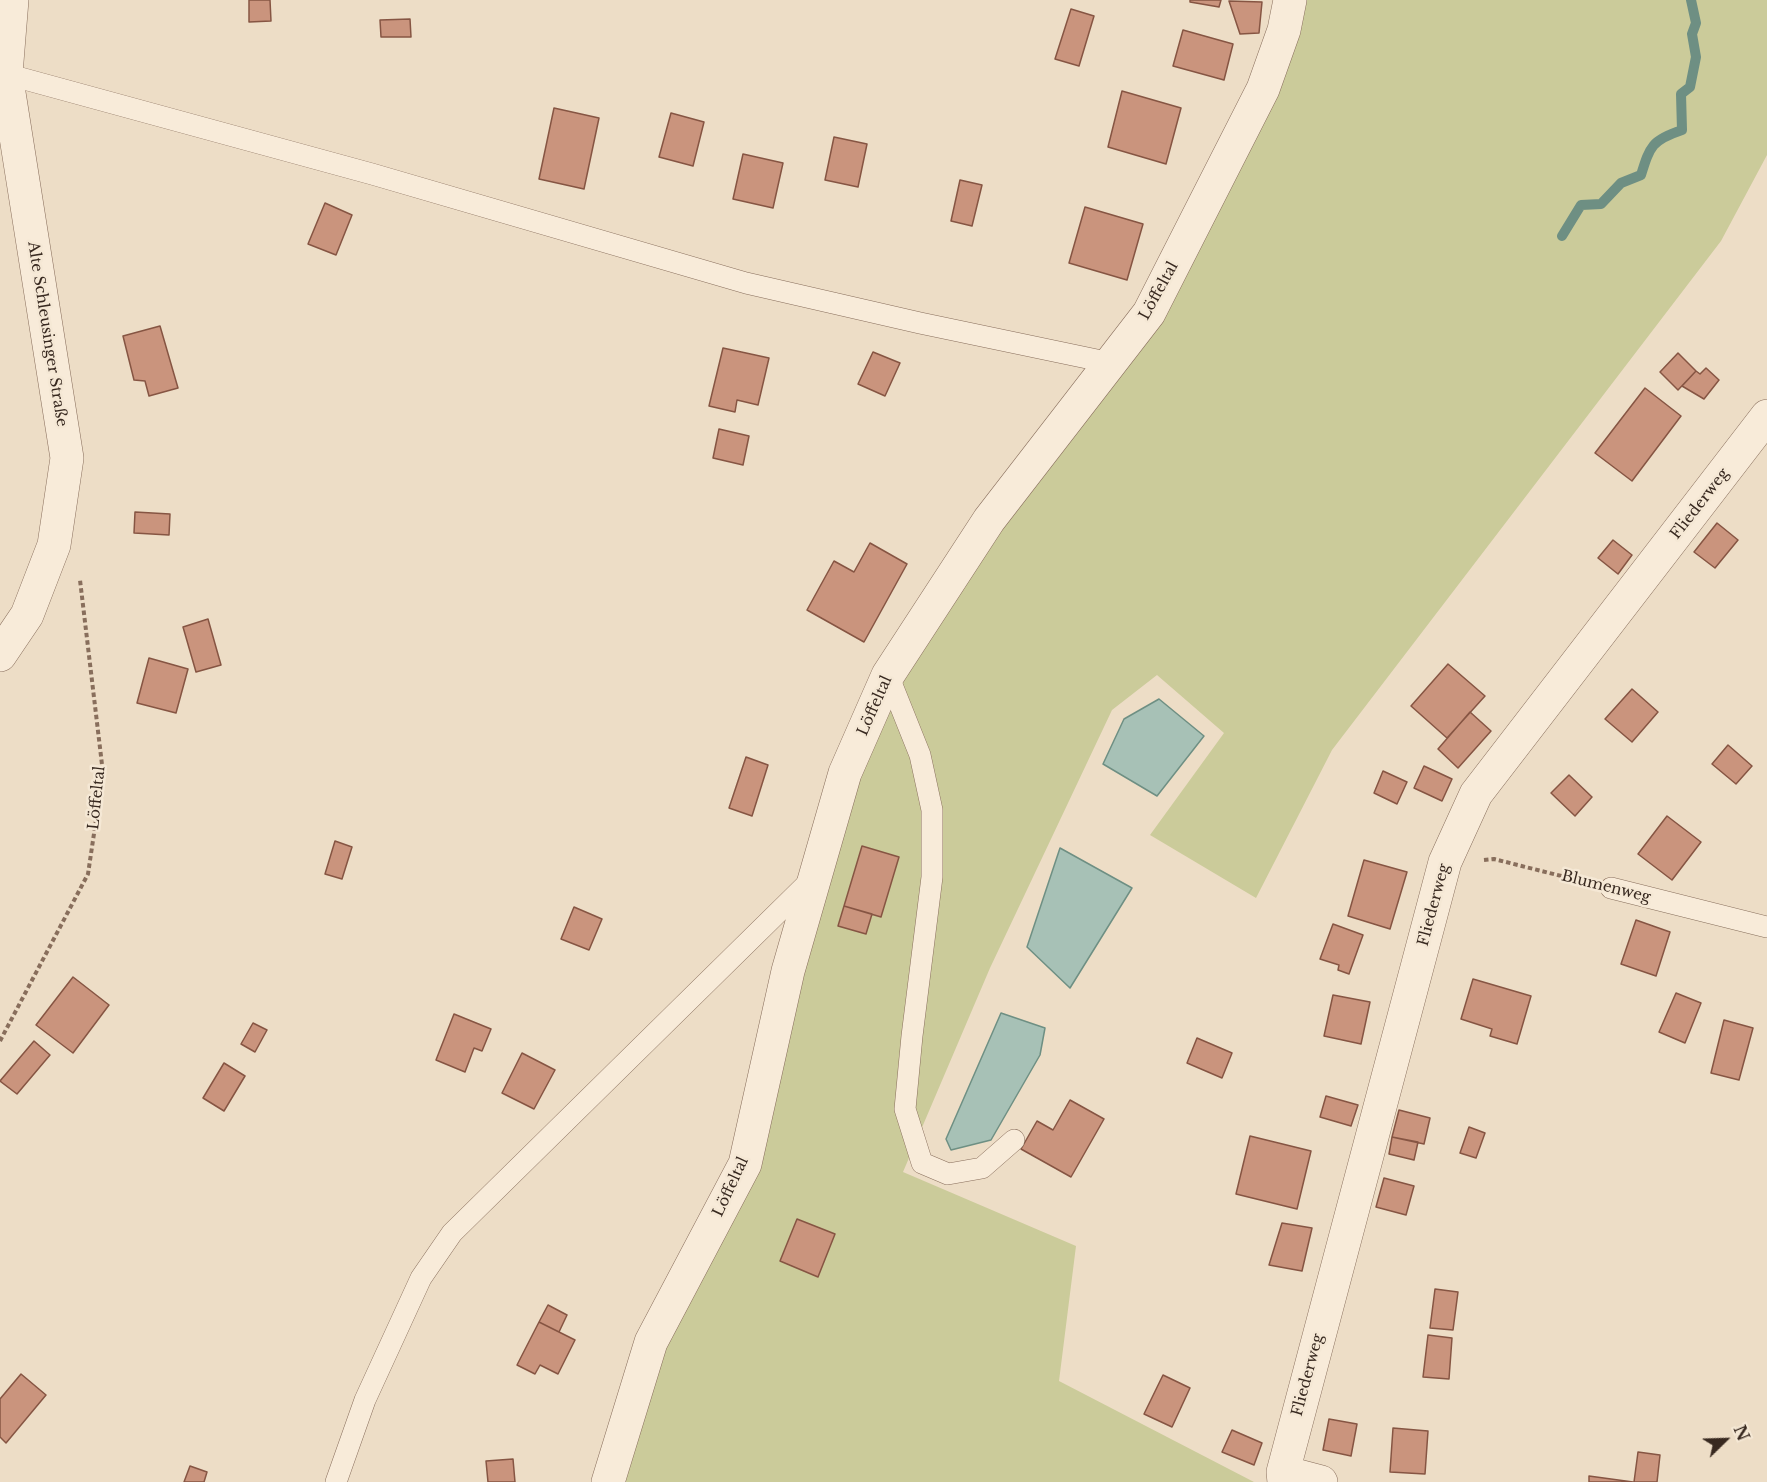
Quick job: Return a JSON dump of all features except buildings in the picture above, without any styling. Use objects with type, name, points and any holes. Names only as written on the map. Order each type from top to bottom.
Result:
[{"type":"street","name":"Alte Schleusinger Straße","points":[[0,655],[27,615],[54,545],[67,458],[6,74],[12,0]]},
{"type":"street","name":"Löffeltal","points":[[608,1482],[651,1342],[745,1164],[788,971],[815,875],[845,773],[888,675],[989,520],[1149,313],[1263,89],[1284,30],[1290,0]]},
{"type":"street","name":"Fliederweg","points":[[1283,1477],[1444,862],[1476,794],[1767,416]]},
{"type":"street","points":[[1283,1477],[1321,1482]]},
{"type":"lane","points":[[6,74],[372,174],[746,283],[920,323],[1111,363]]},
{"type":"lane","points":[[888,675],[920,755],[932,810],[932,877],[905,1109],[922,1163],[948,1174],[982,1168],[1014,1140]]},
{"type":"lane","points":[[336,1482],[365,1400],[421,1278],[452,1233],[815,875]]},
{"type":"lane","name":"Blumenweg","points":[[1611,888],[1767,927]]},
{"type":"path","name":"Löffeltal","points":[[0,1041],[88,874],[103,772],[79,577],[70,556],[54,545]]},
{"type":"path","name":"Blumenweg","points":[[1444,862],[1494,859],[1611,888]]},
{"type":"green space","points":[[1290,0],[1767,0],[1767,155],[1721,241],[1332,750],[1256,898],[1150,835],[1224,733],[1157,675],[1112,710],[990,968],[903,1172],[1076,1246],[1059,1381],[1254,1482],[608,1482],[745,1164],[888,675],[1111,363]]},
{"type":"shaded area","points":[[1159,699],[1204,736],[1157,796],[1103,764],[1124,719]]},
{"type":"shaded area","points":[[1060,848],[1132,888],[1070,988],[1027,947]]},
{"type":"shaded area","points":[[1001,1013],[1045,1028],[1040,1055],[991,1140],[951,1150],[946,1139]]},
{"type":"waterway","points":[[1562,236],[1581,205],[1601,204],[1621,183],[1641,175],[1654,145],[1664,137],[1682,130],[1681,94],[1690,87],[1696,57],[1692,34],[1696,23],[1691,0]]}]
